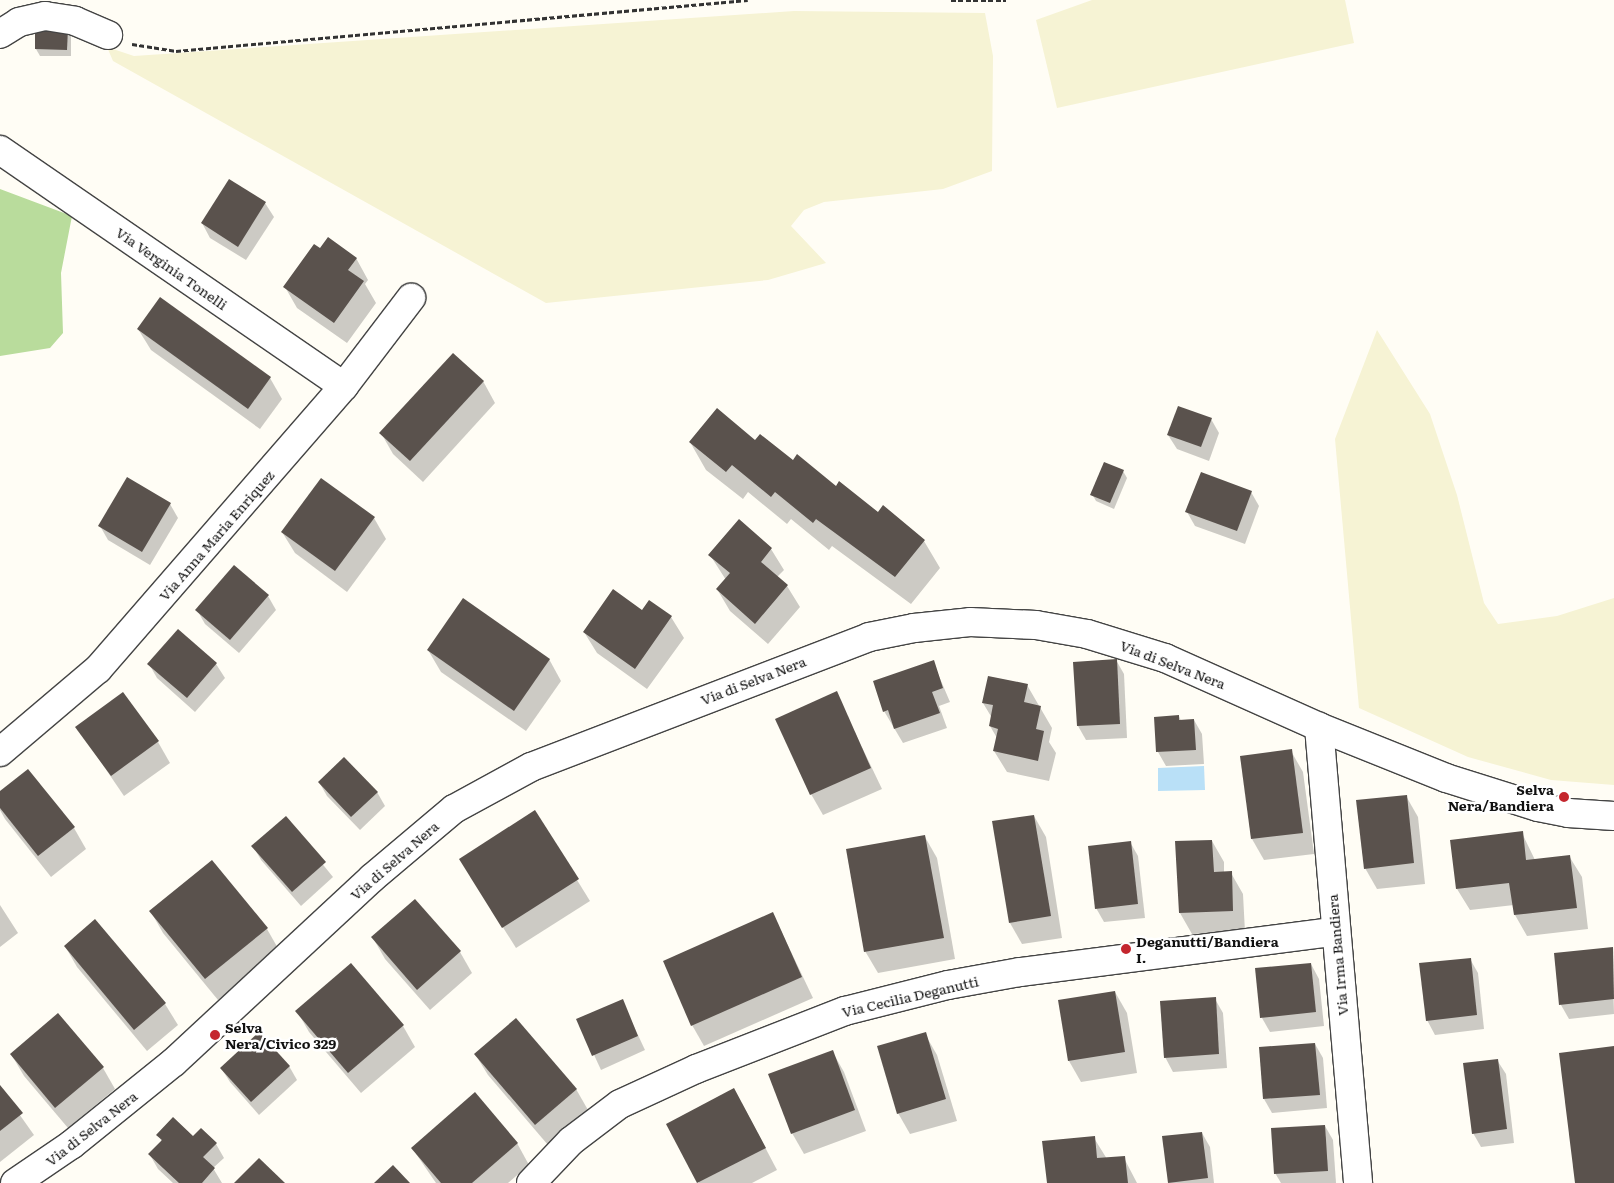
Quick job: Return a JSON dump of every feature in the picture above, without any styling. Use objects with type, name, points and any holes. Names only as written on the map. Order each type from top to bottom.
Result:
[{"type":"street","points":[[0,34],[19,22],[45,16],[75,21],[108,34]]},
{"type":"street","name":"Via Verginia Tonelli","points":[[0,150],[344,386]]},
{"type":"street","name":"Via Anna Maria Enriquez","points":[[0,752],[98,668],[344,386],[411,298]]},
{"type":"street","name":"Via di Selva Nera","points":[[15,1183],[71,1145],[174,1062],[361,888],[454,808],[531,767],[841,646],[901,630],[950,624],[1007,622],[1048,626],[1122,644],[1165,658],[1319,727],[1446,778],[1519,802],[1568,813],[1614,816]]},
{"type":"street","name":"Via Irma Bandiera","points":[[1319,727],[1334,932],[1358,1183]]},
{"type":"street","name":"Via Cecilia Deganutti","points":[[531,1183],[571,1141],[620,1104],[696,1069],[845,1011],[948,985],[1020,972],[1334,932]]},
{"type":"path","points":[[108,34],[140,47],[176,51],[748,0]]},
{"type":"path","points":[[951,0],[1006,0]]},
{"type":"shaded area","points":[[1092,0],[1345,0],[1354,43],[1057,108],[1036,20]]},
{"type":"shaded area","points":[[794,11],[985,13],[993,56],[992,171],[943,189],[824,202],[804,210],[791,226],[826,263],[768,280],[546,303],[113,61],[107,47],[134,56]]},
{"type":"shaded area","points":[[1377,330],[1430,414],[1457,495],[1484,603],[1498,624],[1557,616],[1614,598],[1614,785],[1551,780],[1468,757],[1359,708],[1335,439]]},
{"type":"green space","points":[[0,189],[72,216],[61,273],[63,333],[50,348],[0,356]]},
{"type":"water","points":[[1204,766],[1205,790],[1158,791],[1158,768]]},
{"type":"building","points":[[35,28],[68,28],[67,50],[35,49]]},
{"type":"building","points":[[229,179],[266,202],[238,247],[201,223]]},
{"type":"building","points":[[328,237],[357,258],[348,270],[364,281],[334,323],[283,287],[314,244],[320,248]]},
{"type":"building","points":[[160,297],[271,377],[248,409],[137,329]]},
{"type":"building","points":[[453,353],[484,381],[410,461],[379,433]]},
{"type":"building","points":[[1178,406],[1212,418],[1201,447],[1167,435]]},
{"type":"building","points":[[717,408],[755,440],[760,434],[793,460],[797,454],[836,486],[839,481],[878,512],[883,505],[925,540],[895,577],[816,519],[813,523],[775,492],[771,497],[732,465],[726,472],[689,442]]},
{"type":"building","points":[[1104,462],[1124,470],[1110,503],[1090,495]]},
{"type":"building","points":[[1201,472],[1252,491],[1237,531],[1185,512]]},
{"type":"building","points":[[127,477],[171,503],[142,552],[98,526]]},
{"type":"building","points":[[321,478],[375,517],[335,571],[281,532]]},
{"type":"building","points":[[739,519],[772,548],[761,562],[788,585],[755,624],[716,589],[730,573],[708,555]]},
{"type":"building","points":[[234,565],[269,595],[230,640],[195,610]]},
{"type":"building","points":[[613,589],[642,610],[649,600],[672,616],[635,669],[583,632]]},
{"type":"building","points":[[463,598],[550,659],[514,711],[427,650]]},
{"type":"building","points":[[178,629],[217,663],[187,698],[147,664]]},
{"type":"building","points":[[1117,659],[1120,724],[1077,726],[1073,662]]},
{"type":"building","points":[[934,660],[943,688],[932,692],[940,713],[894,729],[888,710],[883,712],[873,681]]},
{"type":"building","points":[[988,676],[1028,684],[1024,702],[1041,706],[1036,729],[1044,731],[1038,761],[993,751],[998,729],[989,726],[993,705],[982,703]]},
{"type":"building","points":[[837,691],[871,768],[810,795],[775,719]]},
{"type":"building","points":[[123,692],[159,741],[111,776],[75,727]]},
{"type":"building","points":[[1179,715],[1179,720],[1194,719],[1196,750],[1156,752],[1154,717]]},
{"type":"building","points":[[1292,749],[1303,833],[1251,839],[1240,756]]},
{"type":"building","points":[[344,757],[378,792],[351,817],[318,782]]},
{"type":"building","points":[[28,769],[75,827],[38,856],[0,808],[0,791]]},
{"type":"building","points":[[1407,795],[1414,863],[1364,869],[1356,800]]},
{"type":"building","points":[[535,810],[579,879],[502,928],[459,859]]},
{"type":"building","points":[[1034,815],[1051,916],[1009,923],[992,821]]},
{"type":"building","points":[[286,816],[326,862],[292,892],[251,846]]},
{"type":"building","points":[[1523,831],[1526,860],[1570,855],[1577,908],[1514,915],[1509,883],[1456,889],[1450,840]]},
{"type":"building","points":[[925,835],[944,938],[864,952],[846,849]]},
{"type":"building","points":[[1212,840],[1214,872],[1232,871],[1233,911],[1179,913],[1175,841]]},
{"type":"building","points":[[1131,841],[1138,904],[1095,909],[1088,846]]},
{"type":"building","points":[[212,860],[268,928],[205,979],[149,911]]},
{"type":"building","points":[[415,899],[461,951],[417,990],[371,937]]},
{"type":"building","points":[[773,912],[802,977],[691,1026],[663,961]]},
{"type":"building","points":[[95,919],[166,1003],[134,1030],[64,946]]},
{"type":"building","points":[[1613,947],[1614,999],[1559,1005],[1554,953]]},
{"type":"building","points":[[1471,958],[1477,1015],[1426,1021],[1419,963]]},
{"type":"building","points":[[351,963],[404,1025],[348,1073],[295,1011]]},
{"type":"building","points":[[1311,963],[1316,1012],[1260,1018],[1255,968]]},
{"type":"building","points":[[1115,991],[1125,1052],[1068,1061],[1058,1000]]},
{"type":"building","points":[[1216,997],[1219,1054],[1164,1058],[1160,1001]]},
{"type":"building","points":[[623,999],[638,1036],[592,1056],[576,1019]]},
{"type":"building","points":[[58,1013],[104,1067],[55,1108],[10,1054]]},
{"type":"building","points":[[516,1018],[577,1089],[535,1125],[474,1054]]},
{"type":"building","points":[[259,1032],[290,1066],[251,1102],[220,1068]]},
{"type":"building","points":[[926,1032],[946,1099],[897,1114],[877,1046]]},
{"type":"building","points":[[1315,1043],[1320,1095],[1263,1099],[1259,1047]]},
{"type":"building","points":[[1614,1046],[1614,1183],[1575,1183],[1559,1053]]},
{"type":"building","points":[[833,1050],[855,1110],[791,1134],[768,1074]]},
{"type":"building","points":[[1498,1059],[1507,1129],[1472,1134],[1463,1063]]},
{"type":"building","points":[[0,1085],[23,1113],[0,1131]]},
{"type":"building","points":[[734,1088],[766,1148],[697,1183],[666,1124]]},
{"type":"building","points":[[475,1092],[518,1143],[472,1183],[441,1183],[411,1148]]},
{"type":"building","points":[[173,1117],[193,1136],[201,1128],[217,1143],[203,1157],[215,1168],[202,1183],[179,1183],[148,1154],[162,1140],[156,1135]]},
{"type":"building","points":[[1325,1125],[1328,1171],[1274,1174],[1271,1128]]},
{"type":"building","points":[[1202,1132],[1208,1178],[1168,1183],[1162,1136]]},
{"type":"building","points":[[1095,1136],[1097,1158],[1125,1156],[1128,1183],[1047,1183],[1042,1141]]},
{"type":"building","points":[[259,1158],[285,1183],[234,1183]]},
{"type":"building","points":[[393,1165],[410,1183],[374,1183]]},
{"type":"place","name":"Selva Nera/Bandiera","points":[[1564,797]]},
{"type":"place","name":"Deganutti/Bandiera I.","points":[[1126,949]]},
{"type":"place","name":"Selva Nera/Civico 329","points":[[215,1035]]}]
